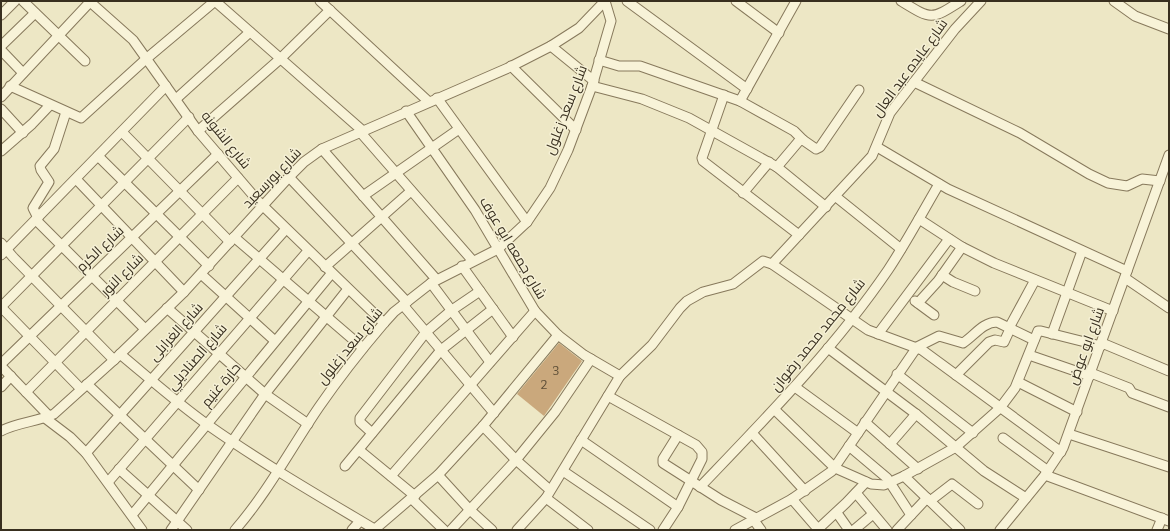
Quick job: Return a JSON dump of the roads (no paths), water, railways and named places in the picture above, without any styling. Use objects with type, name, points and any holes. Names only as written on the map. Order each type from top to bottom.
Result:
[{"type":"street","points":[[1,15],[15,1]]},
{"type":"street","points":[[23,1],[85,61]]},
{"type":"street","points":[[10,86],[78,118],[86,114],[146,59],[215,1],[362,133],[472,260]]},
{"type":"street","points":[[320,1],[433,100],[459,129],[527,222]]},
{"type":"street","name":"شارع بورسعيد","points":[[1,431],[25,422],[47,417],[84,386],[117,357],[184,292],[289,177],[304,162],[322,149],[362,133],[406,112],[512,66],[551,46],[579,28],[605,1]]},
{"type":"street","name":"شارع سعد زغلول","points":[[235,530],[255,506],[279,472],[308,424],[363,348],[384,323],[434,281],[472,260],[498,248],[527,222],[550,188],[576,130],[593,84],[611,21],[605,1]]},
{"type":"street","points":[[627,1],[747,89]]},
{"type":"street","points":[[736,1],[779,32]]},
{"type":"street","points":[[740,101],[796,1]]},
{"type":"street","points":[[901,1],[931,17],[939,15],[961,1]]},
{"type":"street","name":"شارع عايده عبد العال","points":[[772,264],[826,207],[877,148],[887,120],[955,29],[981,1]]},
{"type":"street","points":[[1114,1],[1135,16],[1169,29]]},
{"type":"street","points":[[1,97],[89,2]]},
{"type":"street","name":"شارع الشونه","points":[[89,2],[129,36],[198,131],[262,206],[384,323]]},
{"type":"street","points":[[198,131],[280,59],[330,10]]},
{"type":"street","points":[[1,46],[35,12]]},
{"type":"street","points":[[176,99],[250,32]]},
{"type":"street","points":[[551,46],[593,84],[658,104],[713,131],[773,165],[826,207]]},
{"type":"street","points":[[1,50],[22,73]]},
{"type":"street","points":[[599,60],[619,66],[640,66],[740,101],[794,131],[803,140],[816,149],[820,147],[859,90]]},
{"type":"street","points":[[512,66],[576,130]]},
{"type":"street","points":[[914,82],[1020,134],[1089,174],[1108,183],[1127,186],[1142,179],[1160,180]]},
{"type":"street","points":[[166,86],[37,219],[3,249],[86,332],[117,357],[152,380],[207,424],[279,472],[375,530],[438,475],[483,426],[558,335]]},
{"type":"street","points":[[724,96],[713,131],[703,155],[703,161],[799,235]]},
{"type":"street","points":[[1,151],[23,133],[50,105]]},
{"type":"street","points":[[66,112],[53,152],[40,166],[49,182],[33,208],[37,219],[62,246],[146,329]]},
{"type":"street","name":"شارع جمعه ابو عوف","points":[[406,112],[475,210],[535,311],[558,335],[591,359],[620,376]]},
{"type":"street","points":[[2,113],[23,133]]},
{"type":"street","points":[[189,117],[1,307],[55,363],[120,415],[199,490]]},
{"type":"street","points":[[363,196],[459,129]]},
{"type":"street","points":[[122,132],[203,214],[232,239],[260,259],[363,348]]},
{"type":"street","points":[[743,193],[798,142],[803,140]]},
{"type":"street","points":[[877,148],[939,184],[1126,274],[1169,308]]},
{"type":"street","points":[[322,149],[434,281],[452,310],[490,362]]},
{"type":"street","name":"شارع الكرم","points":[[1,365],[218,154]]},
{"type":"street","points":[[98,156],[209,266]]},
{"type":"street","name":"شارع ابو عوض","points":[[1000,530],[1046,473],[1060,452],[1069,434],[1169,158]]},
{"type":"street","points":[[289,177],[352,243],[405,304],[426,332],[494,413]]},
{"type":"street","name":"شارع النور","points":[[26,392],[238,178]]},
{"type":"street","points":[[76,179],[184,292]]},
{"type":"street","name":"شارع محمد محمد رضوان","points":[[700,487],[775,410],[828,348],[887,271],[939,184]]},
{"type":"street","name":"حارة غنيم","points":[[132,514],[308,301],[328,270],[352,243],[411,191]]},
{"type":"street","points":[[835,196],[901,248]]},
{"type":"street","points":[[919,219],[962,247],[994,263],[1113,311]]},
{"type":"street","name":"شارع الغرابلى","points":[[86,453],[286,229]]},
{"type":"street","points":[[878,334],[949,239]]},
{"type":"street","points":[[918,303],[942,275],[962,247]]},
{"type":"street","name":"شارع الصناديلي","points":[[108,481],[308,251]]},
{"type":"street","points":[[1052,334],[1082,252]]},
{"type":"street","points":[[517,530],[548,494],[620,376],[652,345],[687,301],[703,292],[733,284],[760,262],[766,261],[851,318],[878,334],[917,347],[1060,452]]},
{"type":"street","points":[[462,266],[513,337]]},
{"type":"street","points":[[201,274],[275,341]]},
{"type":"street","points":[[942,275],[953,282],[975,291]]},
{"type":"street","points":[[956,375],[989,342],[1004,342],[1035,280]]},
{"type":"street","points":[[171,530],[265,394],[325,316],[348,289]]},
{"type":"street","points":[[372,433],[361,424],[360,418],[426,332],[452,310],[480,290]]},
{"type":"street","points":[[907,295],[934,315]]},
{"type":"street","points":[[167,308],[265,394],[308,424]]},
{"type":"street","points":[[345,466],[441,350],[492,309]]},
{"type":"street","points":[[391,476],[535,311]]},
{"type":"street","points":[[734,530],[792,499],[825,478],[835,468],[897,374],[917,347],[939,336],[948,337],[960,344],[963,343],[987,324],[992,322],[997,322],[1035,337]]},
{"type":"street","points":[[775,410],[835,468],[866,482],[877,485],[890,482],[904,476],[956,447],[1000,408],[1012,394],[1035,337],[1040,331],[1101,345],[1169,371]]},
{"type":"street","points":[[828,348],[916,414],[994,477],[1026,498]]},
{"type":"street","points":[[1029,355],[1091,374],[1129,388],[1132,393],[1169,407]]},
{"type":"street","points":[[451,530],[516,460],[555,412],[591,359]]},
{"type":"street","points":[[1,365],[47,417],[86,453],[108,481],[142,530]]},
{"type":"street","points":[[897,374],[973,433]]},
{"type":"street","points":[[1,387],[11,376]]},
{"type":"street","points":[[1018,382],[1077,412]]},
{"type":"street","points":[[795,387],[858,433]]},
{"type":"street","points":[[608,396],[696,445],[702,452],[702,459],[678,508],[663,530]]},
{"type":"street","points":[[890,444],[916,414]]},
{"type":"street","points":[[865,422],[918,469]]},
{"type":"street","points":[[483,426],[548,494],[576,526],[588,530]]},
{"type":"street","points":[[752,433],[805,491]]},
{"type":"street","points":[[1069,434],[1169,467]]},
{"type":"street","points":[[678,435],[663,462],[690,481],[754,518],[761,530]]},
{"type":"street","points":[[1003,438],[1046,473],[1166,520],[1157,530]]},
{"type":"street","points":[[581,440],[678,508]]},
{"type":"street","points":[[849,446],[884,474],[911,515]]},
{"type":"street","points":[[359,450],[391,476],[444,530]]},
{"type":"street","points":[[119,469],[187,530]]},
{"type":"street","points":[[563,471],[650,530]]},
{"type":"street","points":[[438,475],[470,510],[492,530]]},
{"type":"street","points":[[904,476],[960,530]]},
{"type":"street","points":[[792,499],[817,530],[837,513],[866,482]]},
{"type":"street","points":[[897,530],[928,499],[951,484],[954,484],[978,504]]},
{"type":"street","points":[[856,493],[887,530]]},
{"type":"street","points":[[837,513],[848,530]]},
{"type":"street","points":[[854,530],[873,514]]},
{"type":"street","points":[[352,530],[360,521]]}]
